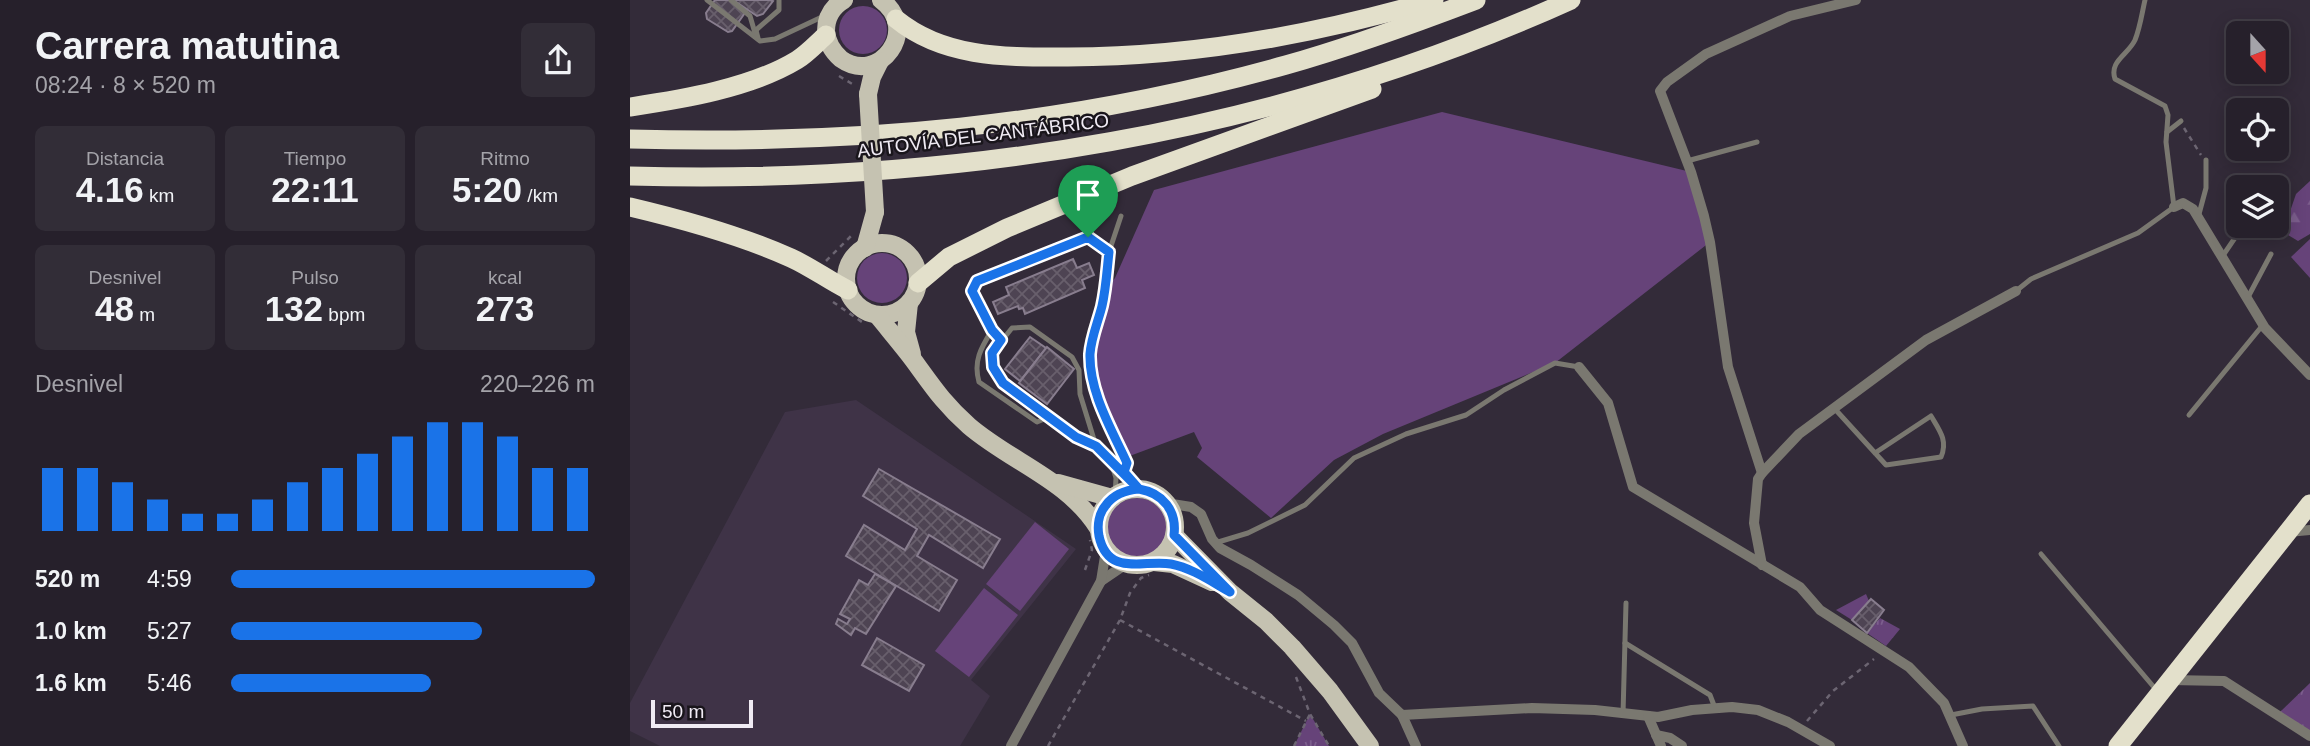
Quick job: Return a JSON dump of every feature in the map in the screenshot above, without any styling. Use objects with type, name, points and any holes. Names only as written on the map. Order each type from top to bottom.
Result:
[{"type":"highway","points":[[896,19],[931,42],[965,52],[1032,57],[1111,57],[1179,52],[1283,38],[1366,20],[1434,0]]},
{"type":"highway","name":"AUTOVÍA DEL CANTÁBRICO","points":[[630,139],[842,138],[1055,116],[1184,91],[1287,64],[1375,37],[1476,0]]},
{"type":"highway","name":"AUTOVÍA DEL CANTÁBRICO","points":[[630,176],[859,174],[1017,158],[1107,144],[1228,117],[1335,88],[1460,45],[1571,0]]},
{"type":"highway","points":[[918,283],[961,250],[1043,213],[1132,176],[1424,70],[1589,0]]},
{"type":"highway","points":[[630,107],[714,90],[774,72],[800,58],[826,35]]},
{"type":"highway","points":[[630,207],[764,247],[818,271],[848,290]]},
{"type":"highway","points":[[2118,746],[2310,504]]},
{"type":"main road","points":[[837,6],[827,23],[826,35],[830,46],[836,55],[846,62],[869,65],[880,61],[889,53],[898,31],[891,9],[881,0]]},
{"type":"main road","points":[[863,90],[880,61]]},
{"type":"main road","points":[[856,65],[863,90],[875,212],[891,244]]},
{"type":"main road","points":[[875,212],[864,247],[851,261],[846,280],[848,290],[859,306],[877,315],[914,360],[934,391],[972,428],[1006,453],[1055,482],[1089,513],[1098,528],[1100,540],[1115,559],[1126,564],[1156,567],[1173,564],[1230,592]]},
{"type":"main road","points":[[864,247],[882,243],[900,247],[909,254],[918,273],[918,283],[909,303],[906,332],[914,360]]},
{"type":"main road","points":[[877,315],[900,310],[909,303]]},
{"type":"main road","points":[[1055,482],[1114,497]]},
{"type":"main road","points":[[1098,528],[1102,512],[1114,497],[1139,489],[1154,493],[1166,503],[1174,518],[1174,535],[1156,567]]},
{"type":"main road","points":[[1174,535],[1230,592],[1266,621],[1297,653],[1330,691],[1370,746]]},
{"type":"street","points":[[1762,473],[1728,368],[1704,216],[1661,91],[1667,82],[1706,54],[1790,16],[1856,0]]},
{"type":"street","points":[[2174,207],[2183,203],[2193,209],[2263,325],[2310,375]]},
{"type":"street","points":[[1762,565],[1754,523],[1758,479],[1762,473],[1799,434],[1926,340],[2016,291]]},
{"type":"street","points":[[1579,367],[1608,403],[1633,486],[1800,587],[1820,610],[1909,667],[1944,703],[1963,746]]},
{"type":"street","points":[[1166,503],[1191,507],[1200,514],[1220,548],[1298,595],[1334,625],[1352,643],[1378,693],[1402,715],[1416,746]]},
{"type":"street","points":[[2288,531],[2310,530]]},
{"type":"street","points":[[1011,746],[1101,581],[1106,550]]},
{"type":"street","points":[[1101,581],[1126,564]]},
{"type":"street","points":[[2165,687],[2224,681],[2310,736]]},
{"type":"street","points":[[1402,715],[1532,708],[1595,710],[1658,717],[1692,709],[1732,707],[1758,710],[1799,728],[1830,746]]},
{"type":"street","points":[[1648,716],[1661,746]]},
{"type":"street","points":[[1656,735],[1670,738],[1682,746]]},
{"type":"lane","points":[[707,0],[760,41],[775,39],[837,6]]},
{"type":"lane","points":[[731,0],[750,16],[760,41]]},
{"type":"lane","points":[[756,34],[756,30],[779,10],[779,0]]},
{"type":"lane","points":[[2016,291],[2031,278],[2138,233],[2174,207],[2166,133],[2168,115],[2165,106],[2115,79],[2113,72],[2113,66],[2134,41],[2145,0]]},
{"type":"lane","points":[[2166,133],[2181,121]]},
{"type":"lane","points":[[1686,161],[1757,142]]},
{"type":"lane","points":[[2198,217],[2206,188],[2206,160]]},
{"type":"lane","points":[[1121,216],[1109,252],[1102,306],[1091,343],[1090,358],[1103,411],[1127,463],[1124,472]]},
{"type":"lane","points":[[1001,340],[992,330],[972,291],[977,281],[1088,237],[1109,252]]},
{"type":"lane","points":[[2222,257],[2235,238]]},
{"type":"lane","points":[[2247,299],[2271,254]]},
{"type":"lane","points":[[2189,415],[2263,325]]},
{"type":"lane","points":[[1096,446],[1080,394],[1079,370],[1072,357],[1030,327],[1012,328],[992,353],[993,367],[1003,383],[1076,437],[1096,446],[1139,489]]},
{"type":"lane","points":[[992,330],[978,354],[976,372],[979,382],[1037,422],[1049,417]]},
{"type":"lane","points":[[978,354],[992,358]]},
{"type":"lane","points":[[1215,543],[1248,533],[1306,505],[1354,458],[1406,434],[1466,415],[1504,390],[1555,363],[1579,367]]},
{"type":"lane","points":[[1834,408],[1875,453],[1886,465],[1941,457],[1945,447],[1943,435],[1931,416],[1875,453]]},
{"type":"lane","points":[[1111,462],[1116,478],[1114,497]]},
{"type":"lane","points":[[2041,554],[2165,687]]},
{"type":"lane","points":[[1623,714],[1626,603]]},
{"type":"lane","points":[[1625,643],[1710,695],[1715,708]]},
{"type":"lane","points":[[1951,715],[1982,709],[2033,706],[2059,746]]},
{"type":"path","points":[[837,75],[863,90]]},
{"type":"path","points":[[2181,121],[2206,160]]},
{"type":"path","points":[[1048,746],[1119,620],[1130,593],[1141,578],[1156,567]]},
{"type":"path","points":[[1119,620],[1306,721]]},
{"type":"path","points":[[1799,728],[1833,691],[1884,652]]},
{"type":"path","points":[[1293,668],[1310,714],[1329,746]]},
{"type":"path","points":[[1294,746],[1310,714]]},
{"type":"shaded area","points":[[856,400],[1076,549],[971,680],[990,696],[960,746],[660,746],[630,731],[630,703],[785,412]]},
{"type":"green space","points":[[863,6],[880,13],[887,30],[880,47],[863,54],[846,47],[839,30],[846,13]]},
{"type":"green space","points":[[1442,112],[1691,172],[1710,242],[1555,363],[1383,434],[1334,460],[1271,518],[1197,457],[1202,448],[1194,432],[1127,457],[1095,375],[1095,342],[1110,284],[1154,190]]},
{"type":"green space","points":[[2310,181],[2310,234],[2298,241],[2289,236],[2289,214],[2296,194]]},
{"type":"green space","points":[[2310,239],[2310,278],[2291,257]]},
{"type":"green space","points":[[882,253],[900,260],[907,278],[900,296],[882,303],[864,296],[857,278],[864,260]]},
{"type":"green space","points":[[1137,498],[1158,507],[1167,528],[1158,549],[1137,558],[1116,549],[1107,528],[1116,507]]},
{"type":"green space","points":[[1035,522],[1069,549],[1020,611],[986,584]]},
{"type":"green space","points":[[984,588],[1018,615],[969,677],[935,651]]},
{"type":"green space","points":[[1866,594],[1869,601],[1852,620],[1836,610]]},
{"type":"green space","points":[[1880,618],[1900,629],[1886,646],[1867,633]]},
{"type":"green space","points":[[2310,683],[2310,736],[2277,715]]},
{"type":"green space","points":[[1310,714],[1329,746],[1294,746]]},
{"type":"building","points":[[715,0],[733,0],[747,10],[732,31],[728,32],[707,19],[706,13]]},
{"type":"building","points":[[733,0],[773,1],[763,14],[757,16]]},
{"type":"building","points":[[1073,259],[1077,268],[1089,263],[1094,275],[1082,280],[1085,288],[1025,314],[1023,308],[1019,309],[1018,306],[998,314],[993,302],[1009,295],[1006,287]]},
{"type":"building","points":[[1030,337],[1046,348],[1020,381],[1005,369]]},
{"type":"building","points":[[1047,347],[1074,369],[1047,404],[1019,383]]},
{"type":"building","points":[[879,469],[1000,539],[983,568],[929,535],[917,556],[957,580],[939,611],[846,556],[864,525],[905,550],[917,529],[863,496]]},
{"type":"building","points":[[875,574],[896,586],[866,634],[855,628],[851,635],[836,624],[838,619],[847,624],[850,619],[840,614],[859,580],[868,585]]},
{"type":"building","points":[[1871,599],[1884,610],[1867,633],[1852,620]]},
{"type":"building","points":[[877,638],[924,665],[909,691],[862,665]]},
{"type":"route","points":[[1088,237],[977,281],[972,291],[992,330],[1001,340],[992,353],[993,367],[1003,383],[1076,437],[1096,446],[1139,489],[1163,499],[1174,518],[1174,535],[1230,592],[1173,564],[1154,562],[1136,566],[1120,562],[1110,555],[1100,540],[1100,517],[1108,502],[1121,493],[1139,489],[1124,472],[1127,463],[1103,411],[1093,379],[1091,343],[1102,306],[1109,252],[1088,237]]}]
